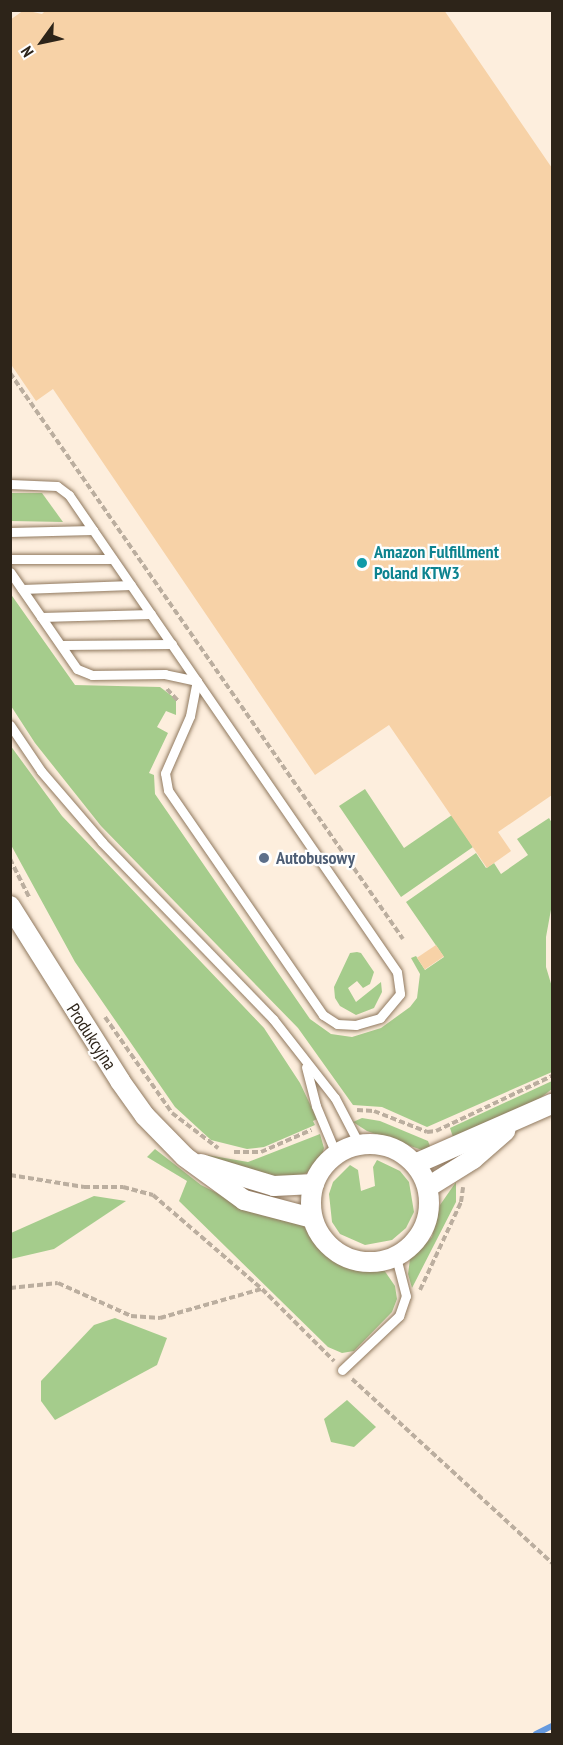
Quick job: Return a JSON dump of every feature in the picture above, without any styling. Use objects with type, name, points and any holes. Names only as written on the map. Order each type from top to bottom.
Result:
[{"type":"street","name":"Produkcyjna","points":[[10,906],[120,1081],[145,1116],[185,1157],[244,1200],[312,1218]]},
{"type":"street","points":[[415,1164],[512,1125],[552,1104]]},
{"type":"street","points":[[428,1187],[473,1159],[512,1125]]},
{"type":"street","points":[[359,1144],[392,1148],[415,1164],[428,1187],[429,1210],[423,1229],[412,1245],[396,1257],[366,1262],[338,1253],[323,1240],[312,1218],[314,1184],[336,1154],[359,1144]]},
{"type":"street","name":"Produkcyjna","points":[[185,1157],[253,1182],[274,1186],[314,1184]]},
{"type":"lane","points":[[10,484],[57,486],[80,511],[172,644],[364,925],[397,972],[400,994],[380,1018],[356,1025],[337,1024],[323,1015],[168,790],[165,773],[190,716],[197,681]]},
{"type":"lane","points":[[10,532],[93,530]]},
{"type":"lane","points":[[10,559],[112,558]]},
{"type":"lane","points":[[10,572],[77,669],[92,675],[165,674],[197,681]]},
{"type":"lane","points":[[22,589],[131,585]]},
{"type":"lane","points":[[41,616],[151,614]]},
{"type":"lane","points":[[61,645],[172,644]]},
{"type":"lane","points":[[10,725],[71,807],[254,998],[305,1064],[335,1098],[359,1144]]},
{"type":"lane","points":[[305,1064],[316,1106],[336,1154]]},
{"type":"lane","points":[[342,1370],[399,1317],[406,1296],[396,1257]]},
{"type":"path","points":[[10,373],[403,939]]},
{"type":"path","points":[[10,859],[34,906]]},
{"type":"path","points":[[102,1012],[172,1113],[222,1150]]},
{"type":"path","points":[[350,1112],[374,1111],[427,1132],[436,1131],[552,1077]]},
{"type":"path","points":[[229,1151],[261,1152],[318,1126]]},
{"type":"path","points":[[436,1131],[447,1150]]},
{"type":"path","points":[[399,1317],[416,1297],[461,1202],[464,1190],[457,1168]]},
{"type":"path","points":[[10,1174],[84,1187],[123,1187],[153,1195]]},
{"type":"path","points":[[10,1288],[58,1283],[131,1316],[160,1318],[262,1289]]},
{"type":"green space","points":[[11,493],[42,493],[63,522],[11,521]]},
{"type":"green space","points":[[10,593],[75,685],[160,687],[176,699],[176,715],[166,711],[157,727],[168,733],[149,773],[154,775],[155,794],[310,1019],[331,1034],[352,1037],[381,1028],[410,1007],[417,998],[420,974],[411,958],[416,956],[425,970],[444,957],[406,902],[476,853],[486,868],[494,863],[501,874],[528,855],[517,839],[549,818],[552,823],[552,904],[546,937],[546,967],[552,987],[552,1072],[427,1127],[382,1107],[353,1105],[298,1028],[101,826],[35,743],[11,706]]},
{"type":"green space","points":[[10,745],[62,816],[264,1028],[300,1083],[317,1119],[313,1121],[315,1125],[264,1147],[247,1149],[211,1140],[175,1107],[75,962],[11,845]]},
{"type":"green space","points":[[365,789],[404,848],[452,815],[473,847],[401,897],[339,806]]},
{"type":"green space","points":[[350,953],[361,953],[374,972],[370,984],[363,988],[357,981],[348,988],[356,1002],[381,982],[382,992],[374,1008],[356,1015],[340,1006],[335,998],[334,987]]},
{"type":"green space","points":[[552,1081],[552,1089],[535,1102],[454,1140],[450,1128]]},
{"type":"green space","points":[[362,1118],[380,1121],[428,1141],[431,1149],[422,1150],[367,1131],[353,1122]]},
{"type":"green space","points":[[320,1134],[324,1148],[321,1159],[314,1169],[296,1178],[275,1179],[224,1166],[207,1155],[248,1162]]},
{"type":"green space","points":[[155,1149],[201,1185],[261,1215],[305,1225],[314,1231],[333,1255],[354,1266],[384,1270],[395,1286],[397,1299],[392,1312],[354,1351],[342,1353],[328,1347],[179,1201],[187,1181],[147,1157]]},
{"type":"green space","points":[[377,1160],[400,1171],[409,1182],[414,1212],[406,1228],[392,1240],[365,1245],[340,1234],[332,1222],[329,1194],[333,1182],[350,1165],[358,1170],[361,1191],[375,1186],[373,1167]]},
{"type":"green space","points":[[456,1182],[456,1202],[412,1288],[408,1274],[410,1259],[432,1237],[440,1205]]},
{"type":"green space","points":[[94,1196],[126,1201],[54,1249],[11,1259],[11,1233]]},
{"type":"green space","points":[[115,1318],[167,1338],[157,1365],[55,1420],[41,1401],[41,1381],[94,1325]]},
{"type":"green space","points":[[347,1400],[376,1427],[354,1447],[331,1442],[324,1419]]},
{"type":"building","name":"Amazon Fulfillment Poland KTW3","points":[[24,10],[42,14],[46,10],[444,10],[552,168],[552,795],[498,832],[511,851],[487,868],[389,725],[315,775],[53,389],[36,401],[10,363],[10,20]]},
{"type":"building","points":[[436,945],[444,957],[425,969],[417,958]]},
{"type":"waterway","points":[[536,1734],[552,1726]]},
{"type":"place","name":"Amazon Fulfillment Poland KTW3","points":[[362,563]]},
{"type":"place","name":"Autobusowy","points":[[264,858]]}]
